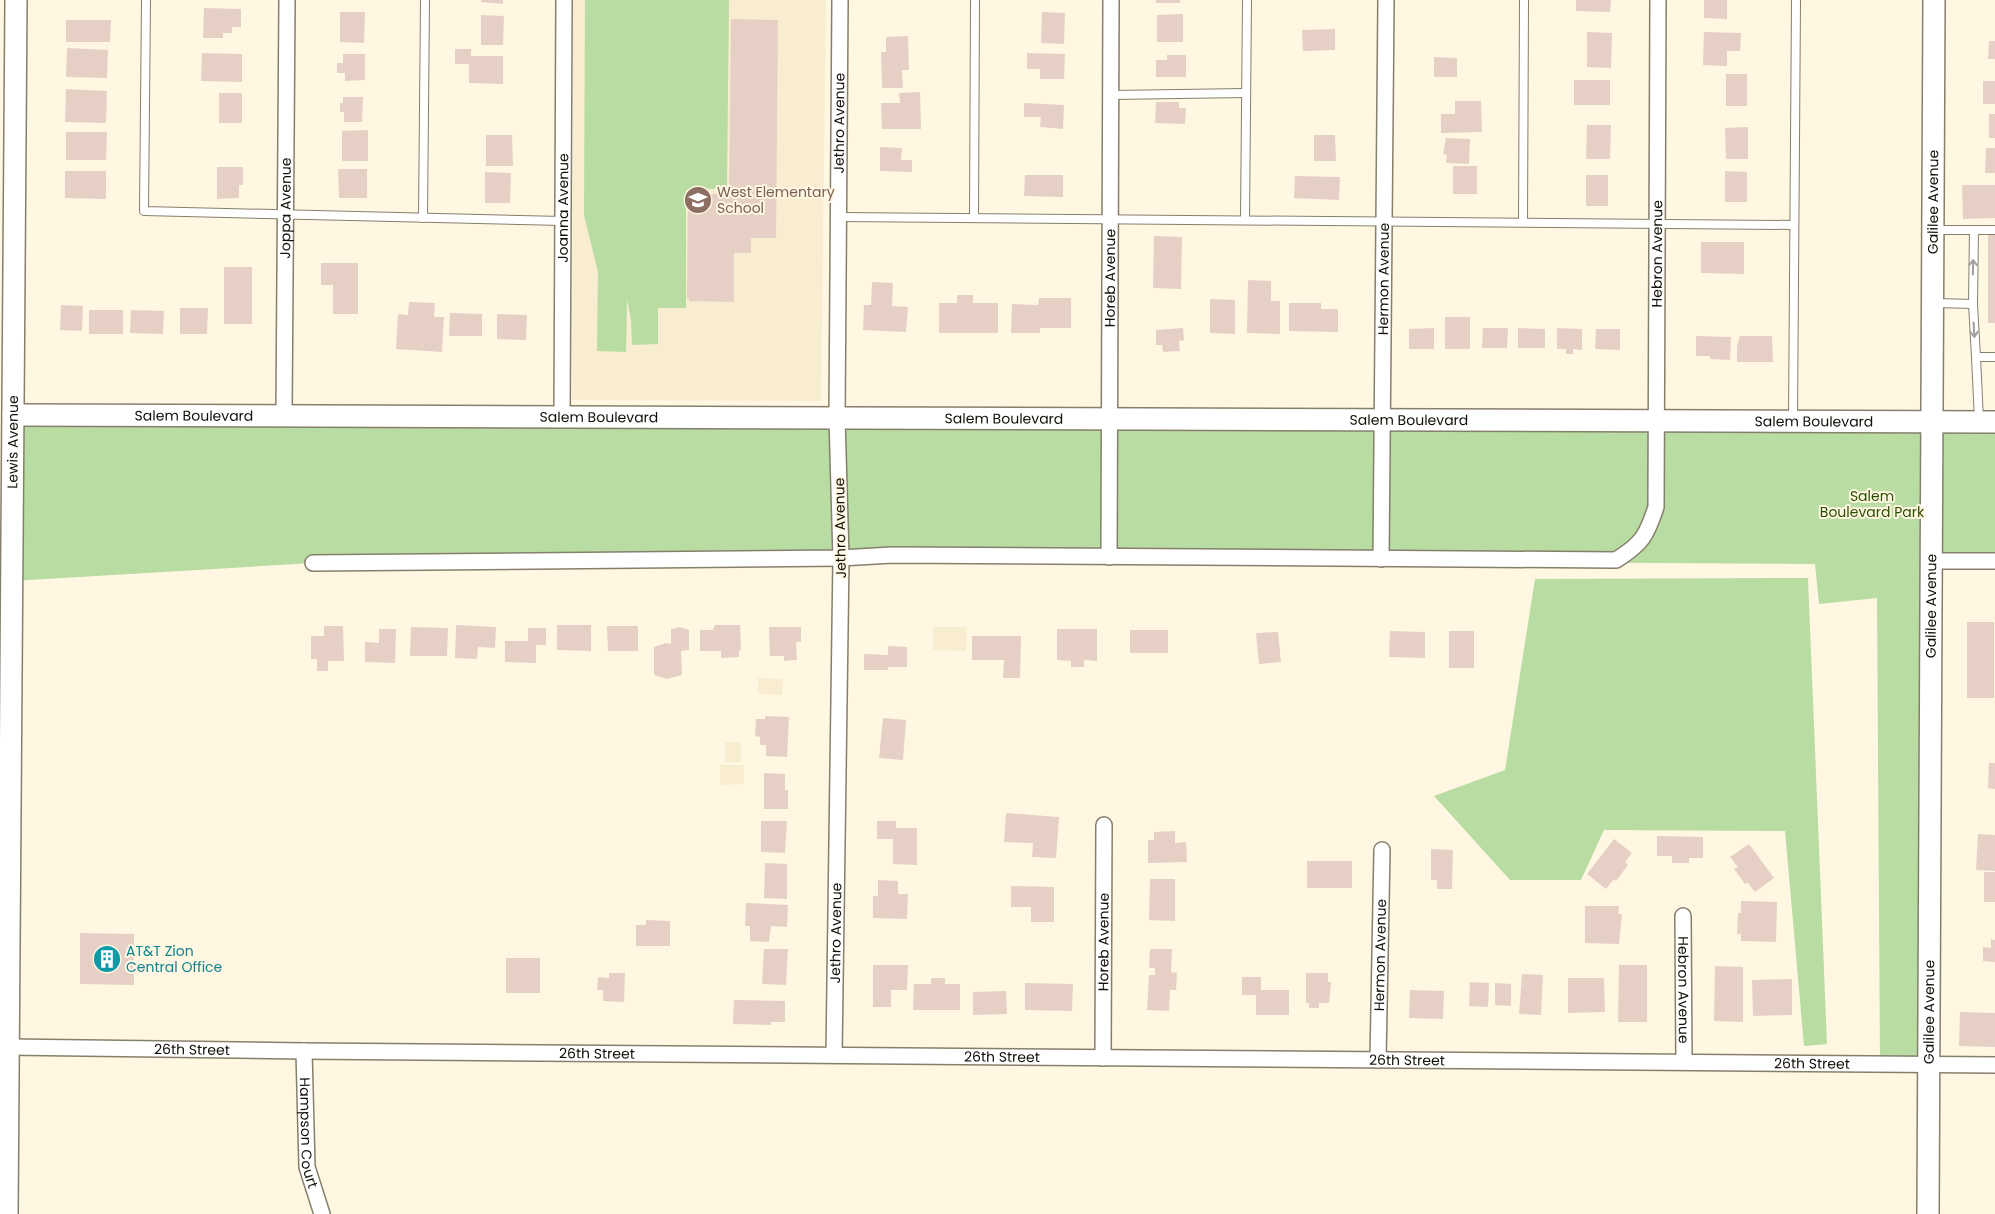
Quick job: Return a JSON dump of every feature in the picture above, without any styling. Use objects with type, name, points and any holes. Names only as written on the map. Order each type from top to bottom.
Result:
[{"type":"street","name":"Lewis Avenue","points":[[7,1214],[4,1152],[4,1047],[13,415],[16,0]]},
{"type":"street","name":"Joppa Avenue","points":[[284,414],[287,0]]},
{"type":"street","name":"Joanna Avenue","points":[[562,416],[564,0]]},
{"type":"street","name":"Jethro Avenue","points":[[834,1055],[841,558],[837,418],[840,0]]},
{"type":"street","name":"Horeb Avenue","points":[[1108,557],[1111,0]]},
{"type":"street","name":"Hermon Avenue","points":[[1381,559],[1386,0]]},
{"type":"street","name":"Hebron Avenue","points":[[1381,559],[1616,560],[1639,543],[1648,530],[1656,507],[1658,0]]},
{"type":"street","name":"Galilee Avenue","points":[[1928,1214],[1934,0]]},
{"type":"street","name":"Salem Boulevard","points":[[13,415],[284,414],[1987,422]]},
{"type":"street","points":[[313,563],[841,558],[892,555],[1381,559]]},
{"type":"street","points":[[1931,561],[1995,561]]},
{"type":"street","name":"Horeb Avenue","points":[[1103,1058],[1104,825]]},
{"type":"street","name":"Hermon Avenue","points":[[1378,1060],[1382,850]]},
{"type":"street","name":"Hebron Avenue","points":[[1683,916],[1684,1062]]},
{"type":"street","name":"26th Street","points":[[4,1047],[1995,1065]]},
{"type":"street","name":"Hampson Court","points":[[304,1051],[307,1167],[322,1214]]},
{"type":"lane","points":[[146,0],[144,212],[563,221]]},
{"type":"lane","points":[[423,218],[425,0]]},
{"type":"lane","points":[[974,218],[975,0]]},
{"type":"lane","points":[[1245,220],[1247,0]]},
{"type":"lane","points":[[1523,222],[1524,0]]},
{"type":"lane","points":[[1793,421],[1796,0]]},
{"type":"lane","points":[[1111,95],[1246,93]]},
{"type":"lane","points":[[838,217],[1794,225]]},
{"type":"lane","points":[[1933,230],[1995,230]]},
{"type":"lane","points":[[1974,230],[1973,304],[1976,357],[1987,422]]},
{"type":"lane","points":[[1933,303],[1973,304]]},
{"type":"lane","points":[[1976,357],[1995,357]]},
{"type":"shaded area","name":"West Elementary School","points":[[573,0],[826,0],[821,401],[572,400]]},
{"type":"shaded area","points":[[933,627],[967,627],[966,651],[933,650]]},
{"type":"shaded area","points":[[758,678],[783,679],[782,695],[758,694]]},
{"type":"shaded area","points":[[725,742],[741,742],[741,762],[725,762]]},
{"type":"shaded area","points":[[720,765],[744,765],[744,784],[720,785]]},
{"type":"green space","points":[[585,0],[729,0],[727,188],[686,190],[686,308],[658,308],[658,344],[632,345],[631,320],[627,299],[626,352],[597,351],[598,272],[584,215]]},
{"type":"green space","name":"Salem Boulevard Park","points":[[13,415],[1995,422],[1995,561],[1932,561],[1929,1064],[1880,1063],[1877,598],[1819,604],[1815,564],[841,558],[313,563],[12,581]]},
{"type":"green space","points":[[1808,578],[1827,1044],[1804,1046],[1785,831],[1604,830],[1581,880],[1510,880],[1434,796],[1505,770],[1535,579]]},
{"type":"building","points":[[481,0],[503,0],[503,4],[481,2]]},
{"type":"building","points":[[1156,0],[1180,0],[1180,3],[1156,3]]},
{"type":"building","points":[[1576,0],[1611,0],[1610,12],[1576,11]]},
{"type":"building","points":[[1704,0],[1727,0],[1727,19],[1704,18]]},
{"type":"building","points":[[204,8],[241,9],[241,27],[232,27],[232,33],[223,33],[223,38],[203,38]]},
{"type":"building","points":[[340,12],[365,12],[364,43],[340,42]]},
{"type":"building","points":[[1042,12],[1065,13],[1064,44],[1041,43]]},
{"type":"building","points":[[1183,14],[1183,42],[1157,42],[1157,15]]},
{"type":"building","points":[[481,15],[504,16],[503,45],[481,45]]},
{"type":"building","points":[[731,19],[778,20],[776,238],[751,238],[751,253],[734,253],[734,302],[689,301],[689,298],[687,298],[688,194],[729,194]]},
{"type":"building","points":[[66,20],[111,20],[110,42],[66,42]]},
{"type":"building","points":[[1335,29],[1335,50],[1303,51],[1302,30]]},
{"type":"building","points":[[1587,32],[1612,33],[1611,68],[1587,67]]},
{"type":"building","points":[[1704,32],[1741,33],[1740,51],[1727,51],[1727,66],[1703,65]]},
{"type":"building","points":[[908,36],[909,70],[902,70],[903,88],[882,88],[881,52],[886,52],[886,37]]},
{"type":"building","points":[[1989,41],[1995,41],[1995,59],[1988,59]]},
{"type":"building","points":[[67,48],[108,50],[107,78],[66,77]]},
{"type":"building","points":[[455,49],[471,49],[471,56],[503,56],[503,84],[469,83],[469,64],[455,64]]},
{"type":"building","points":[[202,53],[242,54],[242,82],[201,81]]},
{"type":"building","points":[[1027,53],[1065,54],[1064,79],[1040,79],[1040,69],[1027,69]]},
{"type":"building","points":[[343,54],[365,54],[365,80],[345,81],[345,73],[337,73],[337,63],[343,63]]},
{"type":"building","points":[[1167,55],[1186,55],[1186,77],[1156,77],[1156,60],[1167,60]]},
{"type":"building","points":[[1434,57],[1457,58],[1457,77],[1434,77]]},
{"type":"building","points":[[1726,74],[1747,74],[1747,106],[1726,106]]},
{"type":"building","points":[[1574,80],[1610,80],[1610,105],[1574,105]]},
{"type":"building","points":[[1983,81],[1995,81],[1995,104],[1983,104]]},
{"type":"building","points":[[66,89],[107,91],[106,123],[65,122]]},
{"type":"building","points":[[920,92],[921,129],[882,129],[881,103],[900,103],[899,93]]},
{"type":"building","points":[[219,93],[242,93],[242,123],[219,123]]},
{"type":"building","points":[[343,97],[363,97],[362,122],[344,122],[344,112],[340,112],[340,103],[343,103]]},
{"type":"building","points":[[1455,101],[1481,101],[1482,132],[1441,133],[1441,114],[1455,114]]},
{"type":"building","points":[[1156,102],[1179,102],[1179,108],[1186,108],[1185,124],[1155,123]]},
{"type":"building","points":[[1024,103],[1064,105],[1063,129],[1040,127],[1041,117],[1024,117]]},
{"type":"building","points":[[1989,114],[1995,114],[1995,138],[1989,138]]},
{"type":"building","points":[[1587,125],[1611,125],[1610,159],[1586,159]]},
{"type":"building","points":[[1748,127],[1748,159],[1726,159],[1725,128]]},
{"type":"building","points":[[368,130],[368,161],[342,161],[342,131]]},
{"type":"building","points":[[66,132],[107,132],[106,160],[66,160]]},
{"type":"building","points":[[486,135],[512,135],[513,166],[486,166]]},
{"type":"building","points":[[1314,135],[1335,135],[1336,161],[1314,161]]},
{"type":"building","points":[[1446,138],[1470,139],[1469,164],[1446,163],[1447,155],[1443,154]]},
{"type":"building","points":[[880,147],[902,148],[901,160],[912,160],[912,172],[880,171]]},
{"type":"building","points":[[1986,148],[1995,148],[1995,173],[1985,173]]},
{"type":"building","points":[[1453,166],[1477,166],[1477,194],[1453,194]]},
{"type":"building","points":[[217,167],[243,167],[243,185],[239,185],[239,198],[217,199]]},
{"type":"building","points":[[338,169],[367,169],[367,198],[339,198]]},
{"type":"building","points":[[65,171],[106,171],[106,199],[65,198]]},
{"type":"building","points":[[1725,171],[1747,172],[1747,202],[1725,202]]},
{"type":"building","points":[[485,172],[511,173],[510,203],[485,203]]},
{"type":"building","points":[[1025,175],[1063,175],[1063,197],[1024,196]]},
{"type":"building","points":[[1586,175],[1608,175],[1608,206],[1586,206]]},
{"type":"building","points":[[1295,176],[1340,177],[1339,200],[1294,198]]},
{"type":"building","points":[[1962,185],[1995,185],[1995,218],[1963,219]]},
{"type":"building","points":[[1988,235],[1995,235],[1995,323],[1988,323]]},
{"type":"building","points":[[1154,236],[1182,237],[1181,289],[1153,288]]},
{"type":"building","points":[[1701,242],[1744,242],[1744,274],[1701,273]]},
{"type":"building","points":[[321,263],[358,263],[358,314],[333,314],[333,285],[321,285]]},
{"type":"building","points":[[224,267],[252,267],[252,324],[224,324]]},
{"type":"building","points":[[1248,280],[1271,281],[1271,301],[1280,301],[1280,334],[1247,333]]},
{"type":"building","points":[[872,282],[893,283],[892,306],[908,307],[906,332],[863,330],[864,305],[871,305]]},
{"type":"building","points":[[957,295],[973,295],[973,303],[998,303],[998,333],[939,333],[939,303],[957,303]]},
{"type":"building","points":[[1039,298],[1071,298],[1071,328],[1040,328],[1040,333],[1011,333],[1012,304],[1038,305]]},
{"type":"building","points":[[1210,299],[1235,300],[1235,334],[1210,333]]},
{"type":"building","points":[[409,302],[435,303],[434,317],[444,317],[442,352],[396,349],[398,314],[408,315]]},
{"type":"building","points":[[1289,303],[1321,303],[1321,309],[1338,309],[1338,332],[1289,331]]},
{"type":"building","points":[[61,305],[83,306],[82,331],[60,330]]},
{"type":"building","points":[[180,308],[208,308],[207,334],[180,334]]},
{"type":"building","points":[[89,310],[123,310],[123,334],[89,334]]},
{"type":"building","points":[[131,310],[164,311],[163,334],[130,333]]},
{"type":"building","points":[[450,313],[482,314],[482,336],[449,336]]},
{"type":"building","points":[[497,314],[527,315],[526,340],[497,339]]},
{"type":"building","points":[[1445,317],[1470,317],[1470,349],[1445,349]]},
{"type":"building","points":[[1183,328],[1184,340],[1179,341],[1180,351],[1163,352],[1162,345],[1156,345],[1156,330]]},
{"type":"building","points":[[1434,328],[1434,349],[1409,349],[1409,329]]},
{"type":"building","points":[[1483,328],[1508,328],[1507,348],[1482,348]]},
{"type":"building","points":[[1518,328],[1545,329],[1545,348],[1518,348]]},
{"type":"building","points":[[1557,328],[1582,329],[1582,350],[1573,349],[1573,354],[1566,354],[1566,349],[1557,349]]},
{"type":"building","points":[[1596,329],[1620,329],[1620,350],[1595,349]]},
{"type":"building","points":[[1696,336],[1731,337],[1730,360],[1710,359],[1710,356],[1696,356]]},
{"type":"building","points":[[1740,336],[1772,336],[1773,362],[1737,362],[1737,346]]},
{"type":"building","points":[[1967,622],[1994,622],[1994,698],[1967,698]]},
{"type":"building","points":[[456,625],[496,627],[495,648],[478,647],[477,659],[455,658]]},
{"type":"building","points":[[557,625],[591,625],[591,651],[557,650]]},
{"type":"building","points":[[715,625],[740,625],[741,650],[739,651],[739,657],[721,658],[721,651],[700,651],[700,630],[713,630]]},
{"type":"building","points":[[324,626],[343,626],[344,661],[328,661],[328,671],[317,671],[317,659],[311,659],[311,636],[324,636]]},
{"type":"building","points":[[607,626],[638,626],[638,651],[608,651]]},
{"type":"building","points":[[411,627],[448,628],[447,656],[410,656]]},
{"type":"building","points":[[680,627],[689,630],[689,650],[681,651],[682,675],[667,679],[654,675],[654,647],[666,643],[671,644],[671,629]]},
{"type":"building","points":[[769,627],[801,627],[801,642],[796,642],[797,660],[784,661],[784,656],[770,656]]},
{"type":"building","points":[[528,628],[546,628],[546,645],[536,645],[536,663],[505,662],[505,641],[528,641]]},
{"type":"building","points":[[379,629],[396,629],[395,663],[365,662],[365,642],[379,643]]},
{"type":"building","points":[[1057,629],[1097,629],[1097,661],[1084,660],[1084,667],[1071,667],[1071,661],[1057,660]]},
{"type":"building","points":[[1130,630],[1168,630],[1168,653],[1130,653]]},
{"type":"building","points":[[1390,631],[1425,632],[1425,658],[1389,657]]},
{"type":"building","points":[[1449,631],[1474,631],[1474,668],[1449,668]]},
{"type":"building","points":[[1278,632],[1281,662],[1259,664],[1256,633]]},
{"type":"building","points":[[972,636],[1021,636],[1020,678],[1003,678],[1004,660],[972,660]]},
{"type":"building","points":[[888,646],[907,647],[907,667],[888,667],[888,670],[864,670],[864,654],[888,655]]},
{"type":"building","points":[[765,716],[789,717],[787,757],[766,756],[766,745],[760,745],[760,737],[755,736],[756,719],[765,719]]},
{"type":"building","points":[[883,718],[906,720],[903,760],[879,758]]},
{"type":"building","points":[[1989,763],[1995,763],[1995,789],[1988,788]]},
{"type":"building","points":[[764,773],[785,774],[785,790],[788,790],[788,809],[764,809]]},
{"type":"building","points":[[1006,813],[1059,817],[1056,858],[1032,857],[1033,843],[1004,842]]},
{"type":"building","points":[[761,821],[787,821],[785,853],[761,852]]},
{"type":"building","points":[[877,821],[896,821],[896,828],[917,828],[917,865],[893,864],[893,839],[877,839]]},
{"type":"building","points":[[1175,831],[1175,843],[1186,842],[1187,862],[1148,863],[1148,840],[1154,840],[1154,832]]},
{"type":"building","points":[[1978,834],[1995,835],[1995,871],[1976,870]]},
{"type":"building","points":[[1657,836],[1703,837],[1703,858],[1689,858],[1689,863],[1672,863],[1672,856],[1657,856]]},
{"type":"building","points":[[1614,839],[1632,853],[1625,862],[1628,865],[1616,881],[1614,879],[1606,889],[1587,874]]},
{"type":"building","points":[[1749,844],[1774,878],[1755,892],[1748,883],[1745,884],[1734,869],[1738,867],[1730,857]]},
{"type":"building","points":[[1431,849],[1453,850],[1452,889],[1437,889],[1437,880],[1431,880]]},
{"type":"building","points":[[1307,861],[1352,861],[1352,888],[1307,888]]},
{"type":"building","points":[[765,863],[787,864],[787,899],[764,898]]},
{"type":"building","points":[[1984,872],[1995,872],[1995,902],[1984,902]]},
{"type":"building","points":[[1150,879],[1175,879],[1175,921],[1149,920]]},
{"type":"building","points":[[878,880],[898,881],[898,894],[908,894],[907,919],[873,918],[873,896],[878,896]]},
{"type":"building","points":[[1011,886],[1054,887],[1054,922],[1031,922],[1031,907],[1011,907]]},
{"type":"building","points":[[1741,901],[1777,902],[1776,942],[1741,941],[1741,934],[1737,934],[1738,913],[1741,913]]},
{"type":"building","points":[[746,903],[788,905],[787,927],[771,926],[769,942],[750,941],[750,926],[745,926]]},
{"type":"building","points":[[1585,906],[1619,906],[1618,914],[1622,914],[1619,944],[1585,943]]},
{"type":"building","points":[[646,920],[670,921],[670,946],[636,946],[636,925],[646,925]]},
{"type":"building","name":"AT&T Zion Central Office","points":[[80,933],[134,934],[134,985],[80,984]]},
{"type":"building","points":[[1991,939],[1995,940],[1995,962],[1983,961],[1983,947],[1991,948]]},
{"type":"building","points":[[764,949],[788,949],[786,985],[762,984]]},
{"type":"building","points":[[1150,949],[1172,949],[1171,972],[1177,973],[1176,990],[1170,990],[1169,1011],[1147,1010],[1149,975],[1155,975],[1155,968],[1149,968]]},
{"type":"building","points":[[506,958],[540,958],[540,993],[506,993]]},
{"type":"building","points":[[873,965],[908,965],[907,990],[891,990],[891,1007],[873,1007]]},
{"type":"building","points":[[1619,965],[1647,965],[1647,1022],[1618,1022]]},
{"type":"building","points":[[1715,966],[1743,967],[1743,1022],[1714,1021]]},
{"type":"building","points":[[609,973],[625,973],[624,1002],[603,1001],[603,990],[597,990],[598,977],[609,978]]},
{"type":"building","points":[[1306,973],[1328,973],[1328,982],[1331,982],[1329,1003],[1319,1003],[1319,1008],[1309,1008],[1309,1003],[1306,1003]]},
{"type":"building","points":[[1522,974],[1543,975],[1541,1015],[1519,1014]]},
{"type":"building","points":[[1242,977],[1261,977],[1261,990],[1289,990],[1289,1015],[1256,1015],[1256,995],[1242,995]]},
{"type":"building","points":[[931,978],[945,978],[945,984],[960,984],[960,1010],[913,1010],[914,984],[931,984]]},
{"type":"building","points":[[1568,978],[1604,978],[1605,1012],[1568,1013]]},
{"type":"building","points":[[1792,979],[1792,1015],[1753,1016],[1752,980]]},
{"type":"building","points":[[1470,982],[1489,983],[1488,1007],[1469,1006]]},
{"type":"building","points":[[1025,983],[1073,984],[1072,1011],[1025,1010]]},
{"type":"building","points":[[1495,983],[1511,984],[1511,1006],[1495,1005]]},
{"type":"building","points":[[1410,990],[1444,991],[1443,1019],[1409,1018]]},
{"type":"building","points":[[1006,991],[1007,1014],[973,1015],[973,992]]},
{"type":"building","points":[[734,1000],[785,1001],[785,1022],[771,1022],[771,1025],[733,1024]]},
{"type":"building","points":[[1960,1012],[1995,1013],[1995,1047],[1959,1046]]},
{"type":"place","name":"West Elementary School","points":[[698,200]]},
{"type":"place","name":"AT&T Zion Central Office","points":[[107,959]]}]
